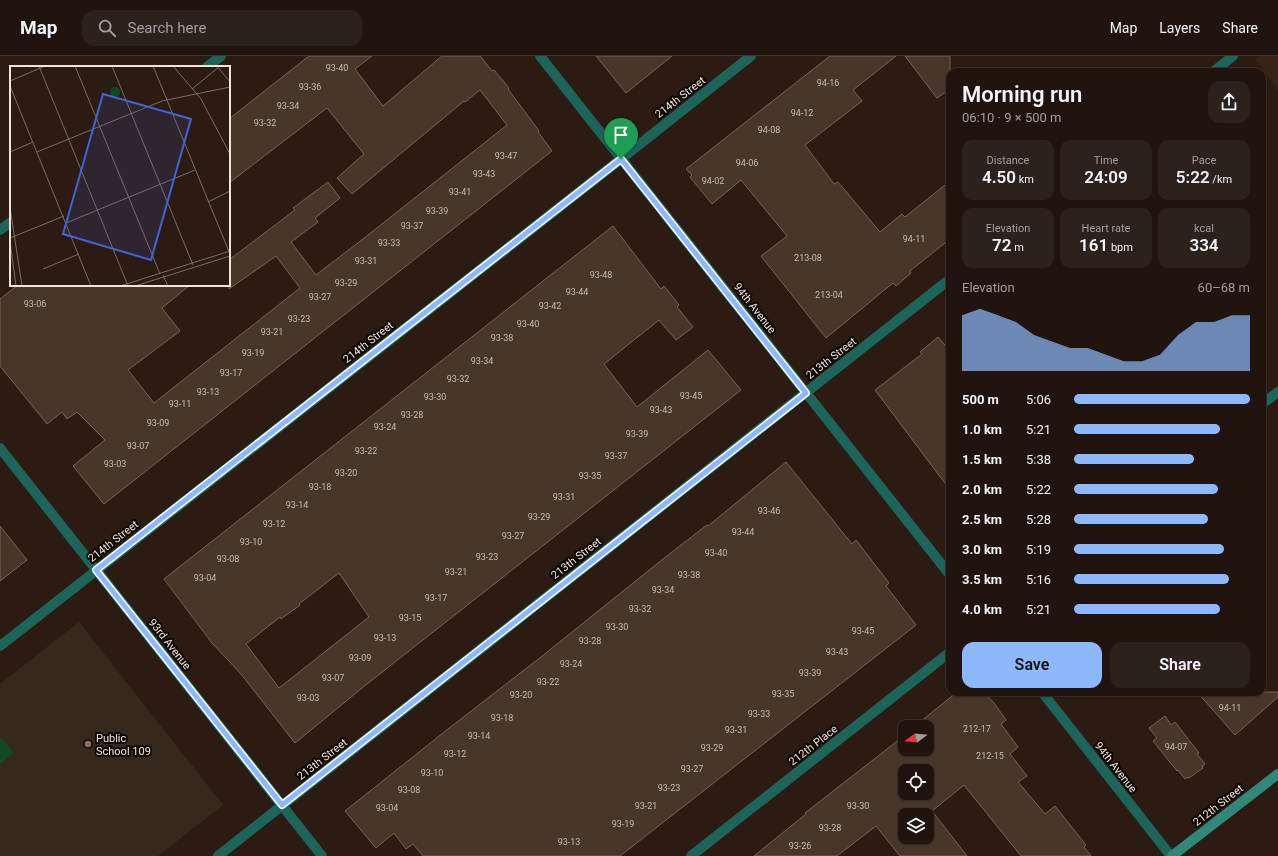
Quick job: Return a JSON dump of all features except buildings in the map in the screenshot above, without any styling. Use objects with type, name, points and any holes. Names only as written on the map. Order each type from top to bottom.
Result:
[{"type":"main road","name":"212th Street","points":[[1171,856],[1278,774]]},
{"type":"street","points":[[208,66],[221,56]]},
{"type":"street","name":"94th Avenue","points":[[540,56],[946,571]]},
{"type":"street","name":"214th Street","points":[[0,646],[751,56]]},
{"type":"street","points":[[1218,68],[1233,56]]},
{"type":"street","points":[[0,230],[10,223]]},
{"type":"street","name":"213th Street","points":[[218,856],[946,282]]},
{"type":"street","points":[[1266,401],[1278,392]]},
{"type":"street","name":"93rd Avenue","points":[[0,448],[322,856]]},
{"type":"street","name":"212th Place","points":[[691,856],[946,655]]},
{"type":"street","name":"94th Avenue","points":[[1045,696],[1171,856]]},
{"type":"shaded area","points":[[1260,56],[1278,56],[1278,90],[1266,74],[1266,68],[1262,68],[1256,60]]},
{"type":"shaded area","name":"Public School 109","points":[[79,622],[223,805],[158,856],[0,856],[0,684]]},
{"type":"green space","points":[[0,736],[14,753],[0,764]]},
{"type":"place","name":"Public School 109","points":[[88,744]]},
{"type":"route","points":[[621,159],[806,393],[282,805],[96,570],[621,159]]}]
